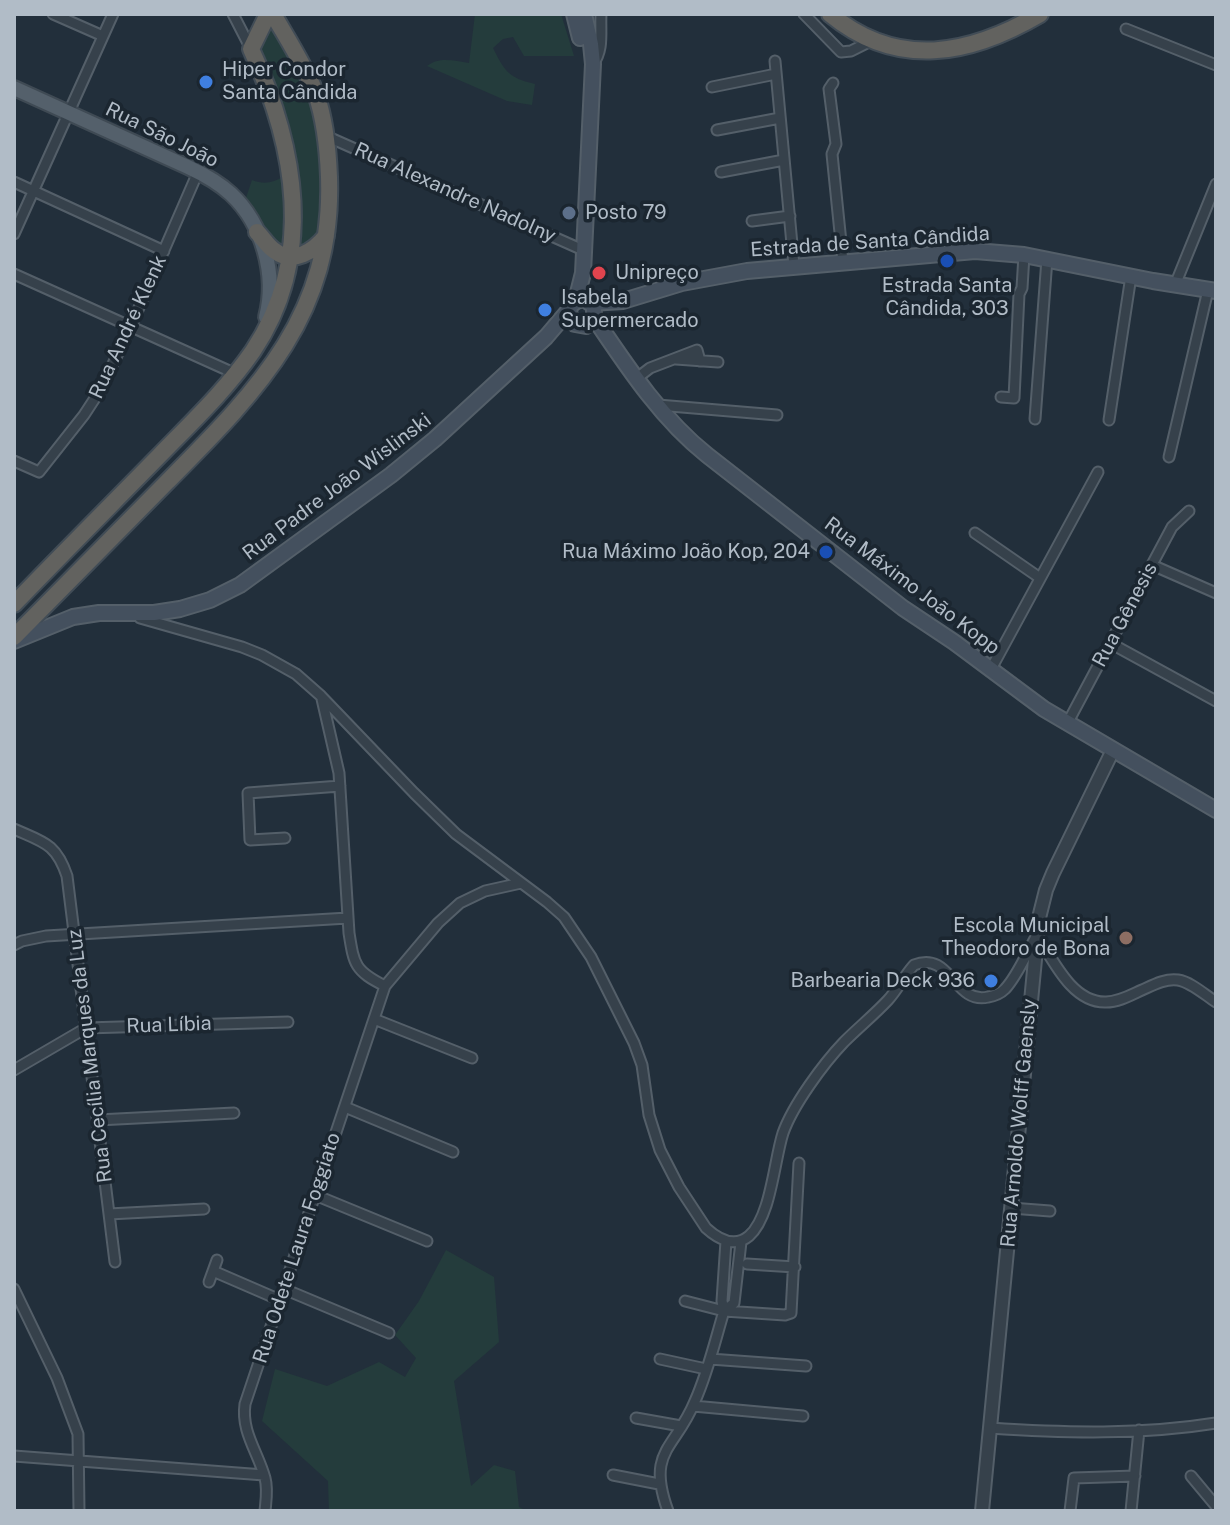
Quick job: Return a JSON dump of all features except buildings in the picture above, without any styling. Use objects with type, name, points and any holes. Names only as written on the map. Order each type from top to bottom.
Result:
[{"type":"highway","points":[[14,604],[218,396],[258,343],[278,302],[291,256],[293,215],[285,143],[269,90],[251,49],[271,14],[315,93],[326,136],[330,192],[326,236],[317,275],[301,319],[263,379],[222,426],[14,639]]},
{"type":"highway","points":[[281,14],[284,33]]},
{"type":"highway","points":[[830,14],[873,40],[906,49],[945,51],[995,38],[1040,14]]},
{"type":"highway","points":[[257,232],[280,255],[291,256],[309,252],[326,236]]},
{"type":"highway","points":[[60,557],[71,572],[66,583]]},
{"type":"main road","name":"Rua Padre João Wislinski","points":[[574,14],[590,102]]},
{"type":"main road","name":"Rua Padre João Wislinski","points":[[47,629],[86,614],[154,613],[195,605],[240,585],[414,457],[546,337],[583,312],[583,250],[593,64],[584,14]]},
{"type":"main road","name":"Rua São João","points":[[14,88],[198,172],[235,198],[246,211],[266,255],[270,290],[258,343]]},
{"type":"main road","name":"Estrada de Santa Cândida","points":[[583,312],[695,280],[747,271],[957,252],[993,251],[1024,255],[1212,291]]},
{"type":"main road","name":"Rua Máximo João Kopp","points":[[583,312],[694,445],[903,608],[1067,724],[1216,810]]},
{"type":"main road","points":[[14,639],[47,629]]},
{"type":"main road","points":[[14,652],[47,629]]},
{"type":"street","points":[[53,14],[103,36]]},
{"type":"street","points":[[14,234],[113,14]]},
{"type":"street","points":[[233,14],[251,49]]},
{"type":"street","points":[[593,64],[601,48],[601,14]]},
{"type":"street","points":[[804,14],[841,52],[851,51],[873,40]]},
{"type":"street","points":[[1126,29],[1216,65]]},
{"type":"street","points":[[775,61],[794,266]]},
{"type":"street","points":[[712,87],[776,74]]},
{"type":"street","points":[[833,83],[829,89],[836,144],[832,154],[843,262]]},
{"type":"street","points":[[717,130],[780,118]]},
{"type":"street","name":"Rua Alexandre Nadolny","points":[[326,136],[583,250]]},
{"type":"street","points":[[721,172],[784,160]]},
{"type":"street","name":"Rua André Klenk","points":[[14,461],[39,472],[93,403],[131,326],[198,172]]},
{"type":"street","points":[[14,182],[164,251]]},
{"type":"street","points":[[1175,285],[1216,184]]},
{"type":"street","points":[[752,221],[790,216]]},
{"type":"street","points":[[1001,397],[1014,398],[1024,255]]},
{"type":"street","points":[[1035,419],[1047,259]]},
{"type":"street","points":[[14,274],[236,374]]},
{"type":"street","points":[[1109,420],[1131,276]]},
{"type":"street","points":[[1169,457],[1212,291]]},
{"type":"street","points":[[637,378],[650,368],[697,350],[700,361],[718,362]]},
{"type":"street","points":[[658,405],[777,415]]},
{"type":"street","points":[[991,669],[1098,472]]},
{"type":"street","name":"Rua Gênesis","points":[[1067,724],[1172,527],[1189,511]]},
{"type":"street","points":[[975,533],[1040,578]]},
{"type":"street","points":[[1152,565],[1216,593]]},
{"type":"street","points":[[124,613],[242,647],[283,666],[309,684],[436,815],[475,849],[557,910],[591,957],[639,1055],[649,1115],[667,1167],[706,1228],[726,1241],[741,1242],[761,1219],[778,1149],[793,1111],[838,1049],[892,996],[914,965],[935,964],[970,996],[980,999],[990,997],[1008,986],[1037,935],[1071,985],[1079,993],[1096,1001],[1116,1001],[1174,980],[1187,983],[1216,1002]]},
{"type":"street","points":[[1110,643],[1216,701]]},
{"type":"street","points":[[321,696],[337,761],[351,945],[355,963],[364,975],[385,986],[438,923],[460,903],[485,891],[521,883]]},
{"type":"street","name":"Rua Arnoldo Wolff Gaensly","points":[[982,1511],[1041,906],[1113,750]]},
{"type":"street","points":[[285,838],[250,840],[248,793],[340,786]]},
{"type":"street","name":"Rua Cecília Marques da Luz","points":[[14,829],[44,842],[57,853],[69,886],[115,1262]]},
{"type":"street","points":[[14,945],[34,938],[75,934],[348,918]]},
{"type":"street","name":"Rua Odete Laura Foggiato","points":[[265,1511],[267,1490],[250,1442],[244,1416],[245,1404],[385,986]]},
{"type":"street","points":[[374,1019],[472,1058]]},
{"type":"street","name":"Rua Líbia","points":[[14,1070],[86,1028],[288,1022]]},
{"type":"street","points":[[345,1107],[453,1152]]},
{"type":"street","points":[[98,1120],[234,1113]]},
{"type":"street","points":[[685,1301],[724,1311],[789,1315],[793,1308],[799,1163]]},
{"type":"street","points":[[315,1195],[427,1241]]},
{"type":"street","points":[[1011,1208],[1050,1211]]},
{"type":"street","points":[[109,1214],[204,1209]]},
{"type":"street","points":[[668,1511],[659,1484],[662,1459],[693,1406],[724,1311],[726,1241]]},
{"type":"street","points":[[724,1311],[734,1303],[741,1242]]},
{"type":"street","points":[[209,1282],[217,1260]]},
{"type":"street","points":[[747,1264],[795,1267]]},
{"type":"street","points":[[213,1271],[280,1300]]},
{"type":"street","points":[[725,1272],[737,1273]]},
{"type":"street","points":[[14,1289],[69,1407],[78,1434],[79,1511]]},
{"type":"street","points":[[284,1289],[389,1333]]},
{"type":"street","points":[[660,1359],[708,1364],[806,1366]]},
{"type":"street","points":[[693,1406],[803,1416]]},
{"type":"street","points":[[636,1418],[681,1426]]},
{"type":"street","points":[[990,1428],[1055,1432],[1139,1430],[1216,1423]]},
{"type":"street","points":[[1131,1511],[1139,1430]]},
{"type":"street","points":[[14,1456],[264,1475]]},
{"type":"street","points":[[613,1475],[659,1484]]},
{"type":"street","points":[[1070,1511],[1074,1478],[1135,1476]]},
{"type":"street","points":[[1191,1476],[1216,1506]]},
{"type":"green space","points":[[475,14],[561,14],[574,56],[524,56],[513,37],[503,39],[493,48],[509,73],[535,84],[532,105],[507,101],[427,66],[442,60],[469,63]]},
{"type":"green space","points":[[269,20],[304,85],[319,139],[320,231],[297,248],[260,48]]},
{"type":"green space","points":[[284,176],[286,249],[272,239],[246,198],[252,180],[268,182]]},
{"type":"green space","points":[[446,1250],[494,1277],[499,1342],[454,1381],[471,1486],[494,1465],[515,1471],[519,1507],[527,1511],[329,1511],[328,1481],[262,1421],[275,1369],[327,1386],[379,1362],[405,1377],[416,1358],[395,1335],[419,1301]]},
{"type":"place","name":"Hiper Condor Santa Cândida","points":[[206,82]]},
{"type":"place","name":"Posto 79","points":[[569,213]]},
{"type":"place","name":"Estrada Santa Cândida, 303","points":[[947,261]]},
{"type":"place","name":"Unipreço","points":[[599,273]]},
{"type":"place","name":"Isabela Supermercado","points":[[545,310]]},
{"type":"place","name":"Rua Máximo João Kop, 204","points":[[826,552]]},
{"type":"place","name":"Escola Municipal Theodoro de Bona","points":[[1126,938]]},
{"type":"place","name":"Barbearia Deck 936","points":[[991,981]]}]
